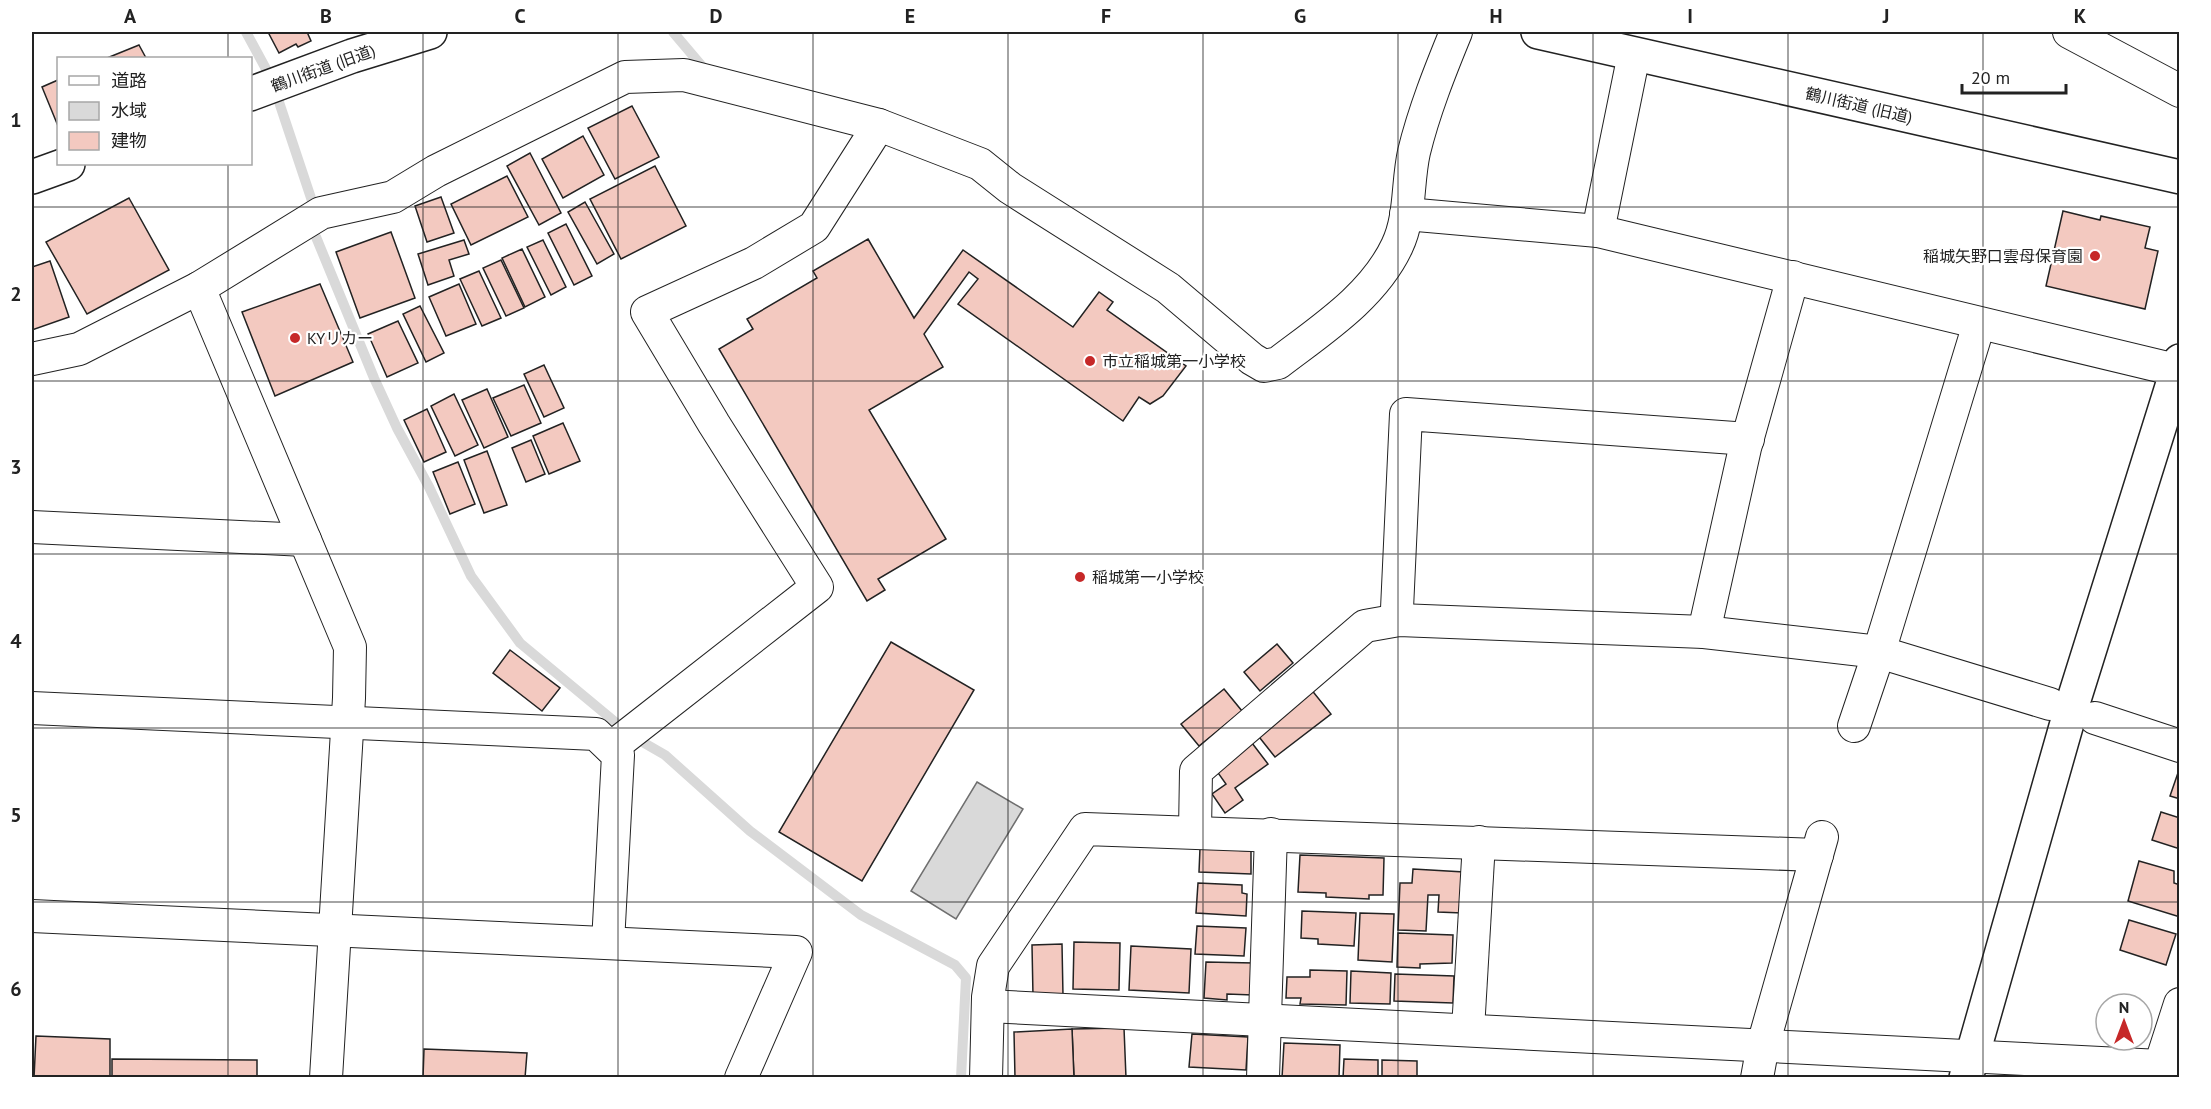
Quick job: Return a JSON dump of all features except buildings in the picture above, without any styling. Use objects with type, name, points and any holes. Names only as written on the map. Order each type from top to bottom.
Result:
[{"type":"main road","name":"鶴川街道 (旧道)","points":[[252,93],[352,56],[430,32]]},
{"type":"main road","name":"鶴川街道 (旧道)","points":[[1538,32],[2180,177]]},
{"type":"main road","points":[[32,177],[65,165]]},
{"type":"main road","points":[[1969,1067],[2071,709],[2179,368]]},
{"type":"street","points":[[32,359],[79,348],[199,288],[321,213],[393,196],[436,171],[626,77],[684,75],[879,125],[980,164],[1010,188],[1168,288],[1252,359],[1264,366],[1278,363],[1352,305],[1379,275],[1398,245],[1406,214],[1414,153],[1439,74],[1456,32]]},
{"type":"street","points":[[2069,32],[2180,91]]},
{"type":"street","points":[[1598,231],[1634,54]]},
{"type":"street","points":[[608,943],[618,755],[625,737],[816,587],[646,312],[754,263],[814,228],[879,125]]},
{"type":"street","points":[[1406,214],[1598,231],[1979,324],[2179,368]]},
{"type":"street","points":[[1704,632],[1748,439],[1793,277]]},
{"type":"street","points":[[199,288],[350,647],[326,1077]]},
{"type":"street","points":[[1854,726],[1879,652],[1979,324]]},
{"type":"street","points":[[1400,620],[1397,609],[1406,414],[1748,439]]},
{"type":"street","points":[[32,527],[305,540]]},
{"type":"street","points":[[1195,831],[1196,771],[1365,626],[1400,620],[1704,632],[1879,652],[2050,704]]},
{"type":"street","points":[[32,708],[625,737]]},
{"type":"street","points":[[2095,718],[2180,746]]},
{"type":"street","points":[[986,1077],[988,1006],[993,966],[1085,829],[1479,842],[1819,846],[1763,1045],[1757,1077]]},
{"type":"street","points":[[1263,1077],[1271,834]]},
{"type":"street","points":[[1468,1030],[1479,842]]},
{"type":"street","points":[[32,916],[796,952],[741,1077]]},
{"type":"street","points":[[988,1006],[1763,1045],[1969,1067],[2170,1067],[2180,1004]]},
{"type":"water","points":[[977,782],[1023,809],[956,919],[911,891]]},
{"type":"waterway","points":[[246,32],[266,69]]},
{"type":"waterway","points":[[673,32],[706,71]]},
{"type":"waterway","points":[[279,102],[312,201]]},
{"type":"waterway","points":[[316,237],[374,378],[471,576],[520,643],[632,736],[665,755],[750,831],[861,915],[955,965],[966,978],[961,1078]]},
{"type":"place","name":"稲城矢野口雲母保育園","points":[[2095,256]]},
{"type":"place","name":"KYリカー","points":[[295,338]]},
{"type":"place","name":"市立稲城第一小学校","points":[[1090,361]]},
{"type":"place","name":"稲城第一小学校","points":[[1080,577]]}]
